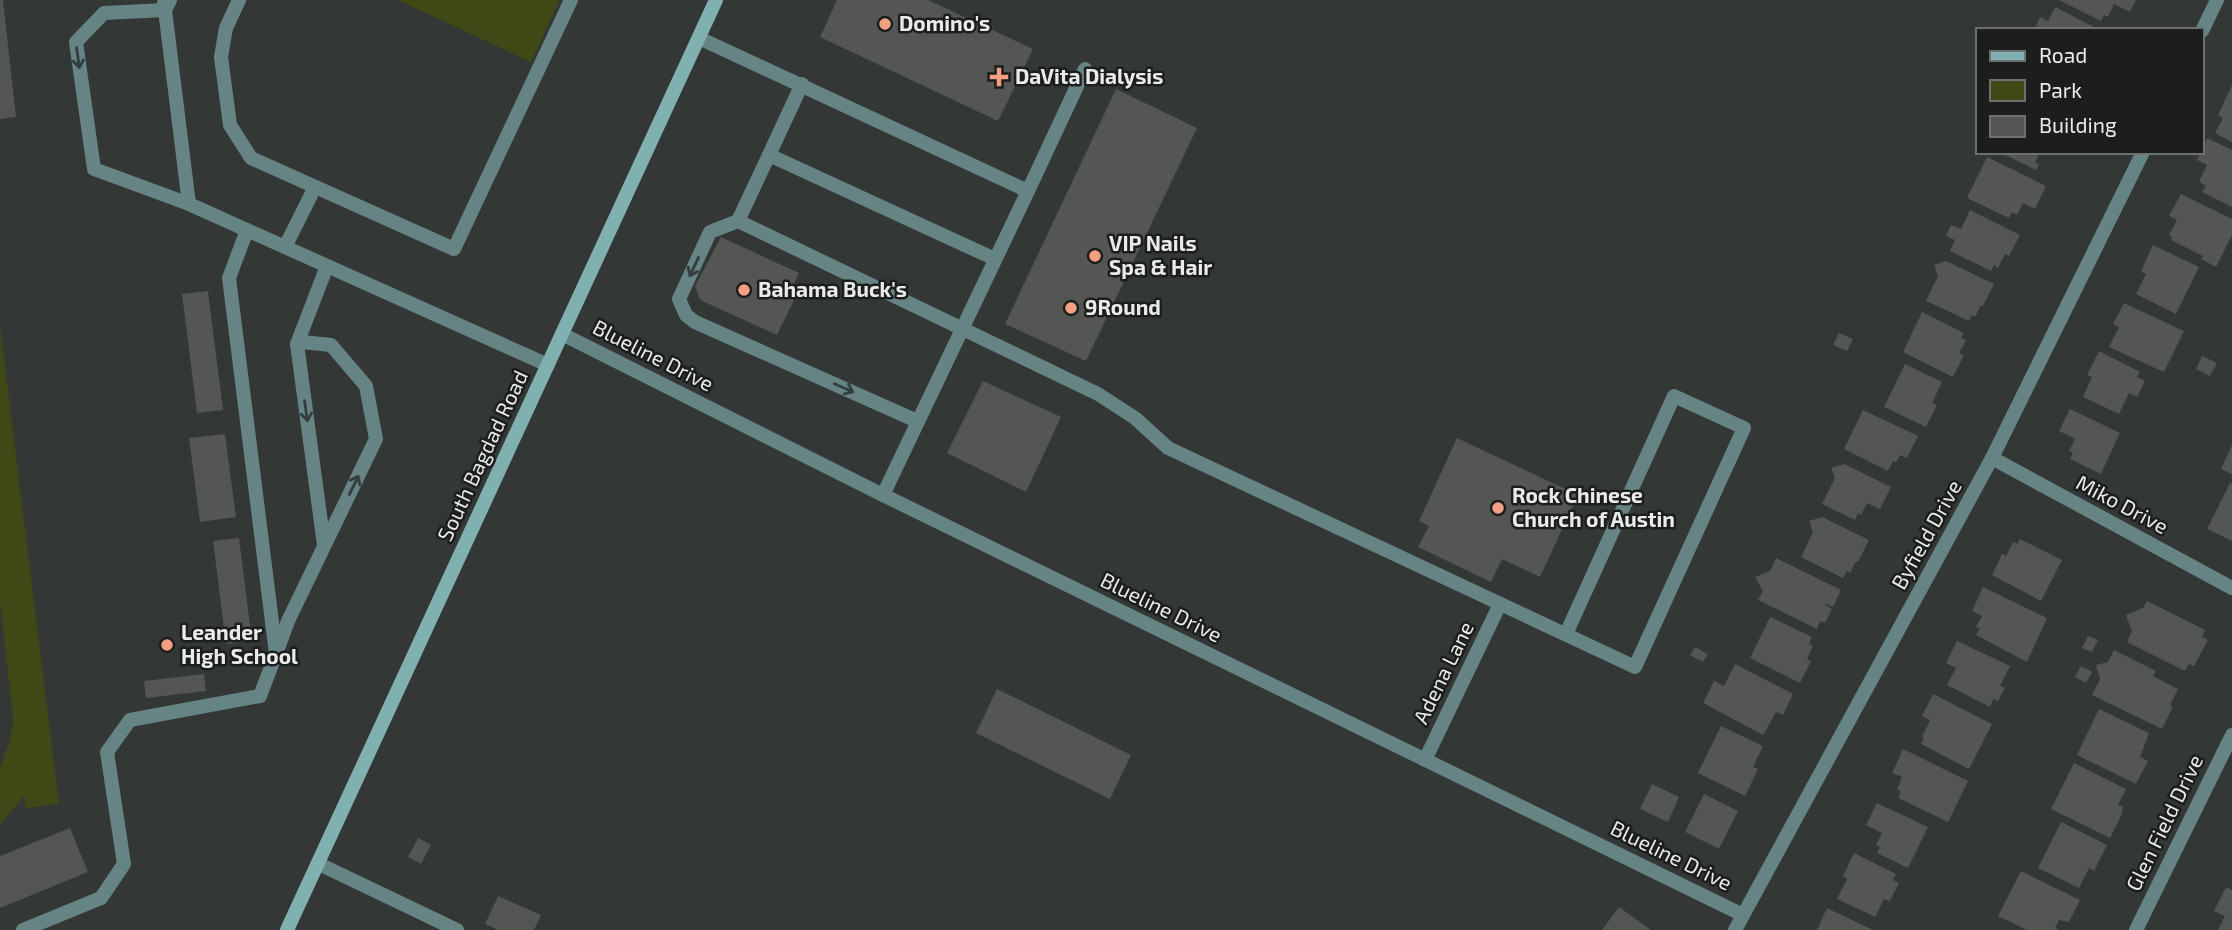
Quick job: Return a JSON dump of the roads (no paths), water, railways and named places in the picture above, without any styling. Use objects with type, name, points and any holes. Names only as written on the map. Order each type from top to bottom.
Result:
[{"type":"main road","name":"South Bagdad Road","points":[[287,930],[716,0]]},
{"type":"street","points":[[239,0],[226,28],[221,57],[230,125],[251,158],[454,249],[570,0]]},
{"type":"street","points":[[2203,28],[2217,0]]},
{"type":"street","points":[[189,204],[166,3],[104,13],[76,42],[93,169],[189,204],[548,365]]},
{"type":"street","points":[[699,38],[1028,191]]},
{"type":"street","points":[[883,495],[1085,69]]},
{"type":"street","points":[[802,84],[738,221],[710,232],[678,299],[686,315],[695,322],[918,421]]},
{"type":"street","name":"Byfield Drive","points":[[1735,930],[1992,458],[2142,154]]},
{"type":"street","points":[[769,155],[995,259]]},
{"type":"street","points":[[285,247],[316,187]]},
{"type":"street","points":[[738,221],[1098,394],[1135,418],[1168,448],[1635,667],[1744,428],[1674,396],[1566,634]]},
{"type":"street","points":[[247,230],[229,278],[276,654]]},
{"type":"street","points":[[325,547],[297,344],[327,266]]},
{"type":"street","name":"Blueline Drive","points":[[562,334],[883,495],[1743,915]]},
{"type":"street","points":[[23,930],[101,898],[124,864],[107,752],[130,720],[260,696],[288,621],[376,439],[366,386],[331,345],[302,342],[297,344]]},
{"type":"street","name":"Miko Drive","points":[[1992,458],[2232,588]]},
{"type":"street","name":"Adena Lane","points":[[1425,760],[1500,604]]},
{"type":"street","name":"Glen Field Drive","points":[[2136,930],[2232,735]]},
{"type":"street","points":[[318,864],[457,930]]},
{"type":"place","name":"Domino's","points":[[885,24]]},
{"type":"place","name":"DaVita Dialysis","points":[[999,77]]},
{"type":"place","name":"VIP Nails Spa & Hair","points":[[1095,256]]},
{"type":"place","name":"Bahama Buck's","points":[[744,290]]},
{"type":"place","name":"9Round","points":[[1071,308]]},
{"type":"place","name":"Rock Chinese Church of Austin","points":[[1498,508]]},
{"type":"place","name":"Leander High School","points":[[167,645]]}]
